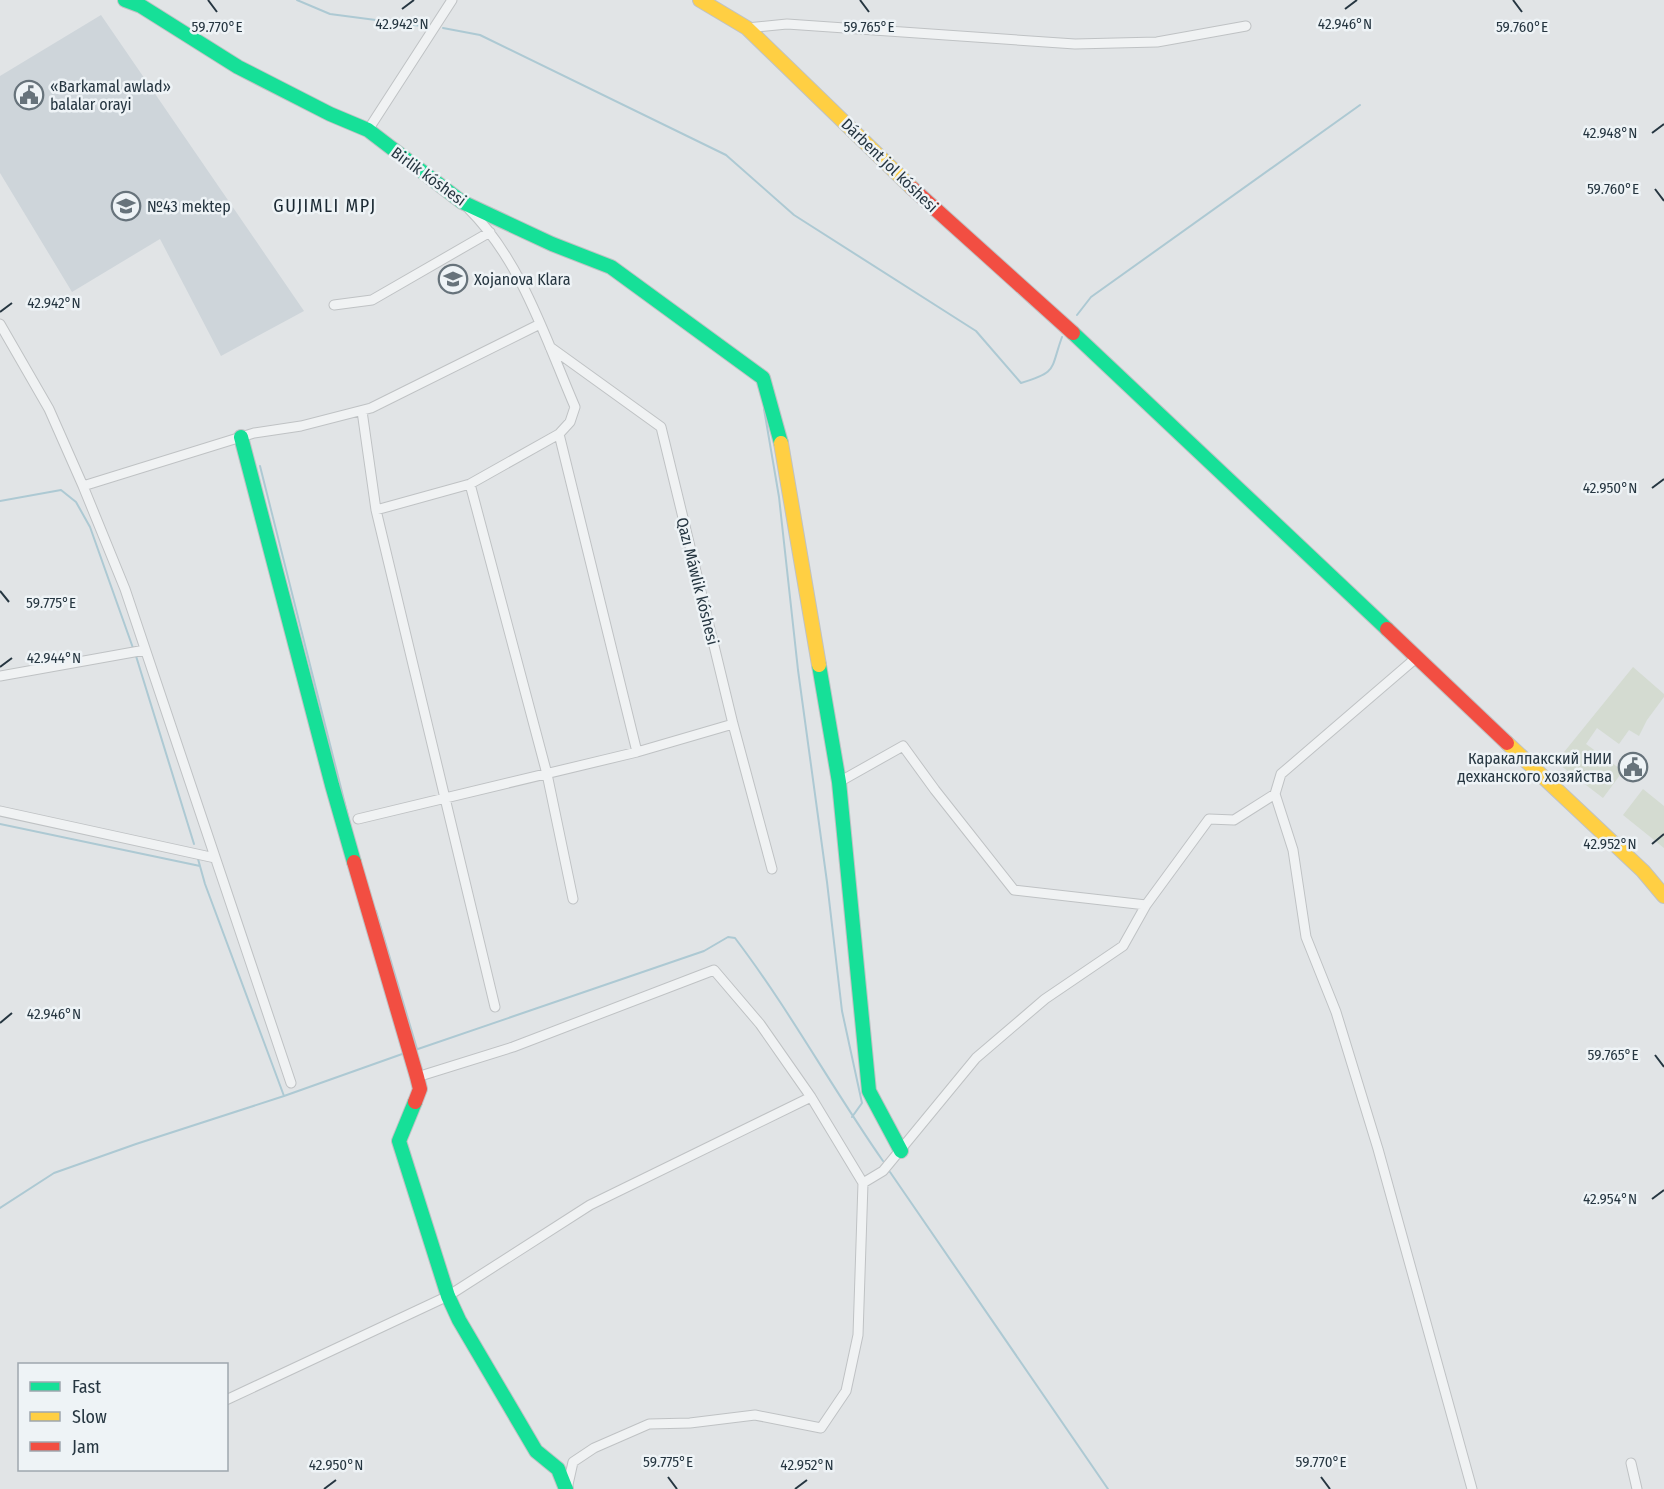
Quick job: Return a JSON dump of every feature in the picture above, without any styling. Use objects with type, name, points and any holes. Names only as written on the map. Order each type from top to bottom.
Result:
[{"type":"street","name":"Birlik kóshesi","points":[[125,0],[141,6],[238,68],[330,114],[368,130],[462,202],[552,244],[611,267],[761,375],[766,381],[781,444],[839,782]]},
{"type":"street","points":[[368,130],[452,0]]},
{"type":"street","name":"Dárbent jol kóshesi","points":[[700,0],[747,28],[912,188],[1076,336],[1333,576],[1416,658],[1643,871],[1664,896]]},
{"type":"street","points":[[747,28],[787,24],[1075,44],[1157,42],[1246,26]]},
{"type":"street","points":[[376,510],[470,483],[559,434],[570,422],[575,407],[529,297],[490,232],[462,202]]},
{"type":"street","points":[[334,305],[372,300],[490,232]]},
{"type":"street","points":[[0,324],[49,409],[125,589],[291,1083]]},
{"type":"street","points":[[83,486],[241,437],[301,426],[362,411],[540,324]]},
{"type":"street","name":"Qazı Máwlik kóshesi","points":[[549,346],[660,427],[733,724],[772,868]]},
{"type":"street","points":[[362,411],[376,510],[495,1007]]},
{"type":"street","points":[[559,434],[637,752]]},
{"type":"street","points":[[241,437],[332,785],[420,1089],[399,1141],[448,1296],[459,1320],[537,1451],[558,1469],[566,1489]]},
{"type":"street","points":[[470,483],[547,774],[573,899]]},
{"type":"street","points":[[0,676],[145,650]]},
{"type":"street","points":[[1416,658],[1281,774],[1275,795],[1293,850],[1306,937],[1336,1012],[1378,1149],[1472,1489]]},
{"type":"street","points":[[358,819],[637,752],[733,724]]},
{"type":"street","points":[[901,1151],[869,1090],[839,782],[903,746],[1014,890],[1146,905]]},
{"type":"street","points":[[863,1183],[883,1172],[976,1058],[1046,999],[1123,946],[1146,905],[1209,819],[1234,820],[1275,795]]},
{"type":"street","points":[[0,811],[215,858]]},
{"type":"street","points":[[417,1077],[513,1047],[714,970],[760,1024],[811,1097],[863,1183],[858,1335],[846,1391],[822,1428],[755,1415],[690,1423],[649,1424],[594,1448],[573,1462],[566,1489]]},
{"type":"street","points":[[228,1399],[448,1296],[590,1205],[811,1097]]},
{"type":"street","points":[[1632,1463],[1637,1489]]},
{"type":"shaded area","name":"№43 mektep","points":[[101,15],[304,311],[221,356],[160,239],[72,292],[0,173],[0,76]]},
{"type":"shaded area","points":[[1633,667],[1664,694],[1664,697],[1647,720],[1639,736],[1629,730],[1619,744],[1597,728],[1586,744],[1623,771],[1603,798],[1556,762]]},
{"type":"shaded area","points":[[1643,789],[1664,806],[1664,848],[1623,815]]},
{"type":"waterway","points":[[297,0],[330,14],[429,27]]},
{"type":"waterway","points":[[443,28],[480,35],[726,155],[794,215],[976,331],[1021,383],[1041,376],[1051,368],[1062,337]]},
{"type":"waterway","points":[[1077,315],[1091,297],[1360,105]]},
{"type":"waterway","points":[[764,409],[779,497],[798,670],[842,1011],[862,1103],[852,1117]]},
{"type":"waterway","points":[[260,466],[351,828]]},
{"type":"waterway","points":[[0,501],[61,490],[76,502],[90,527],[133,648]]},
{"type":"waterway","points":[[136,656],[194,844]]},
{"type":"waterway","points":[[0,824],[200,866]]},
{"type":"waterway","points":[[198,859],[205,884],[284,1096]]},
{"type":"waterway","points":[[376,911],[417,1049]]},
{"type":"waterway","points":[[415,1050],[704,951],[728,937],[735,938],[774,993],[883,1161]]},
{"type":"waterway","points":[[0,1208],[54,1173],[405,1053]]},
{"type":"waterway","points":[[890,1172],[1108,1489]]},
{"type":"traffic: fast","points":[[125,0],[141,6],[238,67],[330,114],[368,130],[462,202],[552,244],[611,267],[763,378],[781,443]]},
{"type":"traffic: fast","points":[[1073,333],[1387,629]]},
{"type":"traffic: fast","points":[[241,437],[354,862]]},
{"type":"traffic: fast","points":[[819,665],[839,782],[869,1091],[901,1151]]},
{"type":"traffic: fast","points":[[415,1102],[399,1141],[448,1296],[459,1320],[536,1451],[558,1469],[566,1489]]},
{"type":"traffic: slow","points":[[700,0],[747,28],[912,188]]},
{"type":"traffic: slow","points":[[781,443],[819,665]]},
{"type":"traffic: slow","points":[[1507,743],[1643,871],[1664,896]]},
{"type":"traffic: jam","points":[[912,188],[1073,333]]},
{"type":"traffic: jam","points":[[1387,629],[1507,743]]},
{"type":"traffic: jam","points":[[354,862],[417,1077],[420,1089],[415,1102]]},
{"type":"place","name":"«Barkamal awlad» balalar orayi","points":[[29,95]]},
{"type":"place","name":"№43 mektep","points":[[126,206]]},
{"type":"place","name":"Xojanova Klara","points":[[453,279]]},
{"type":"place","name":"Каракалпакский НИИ дехканского хозяйства","points":[[1633,767]]},
{"type":"district","name":"GUJIMLI MPJ","points":[[325,206]]}]
